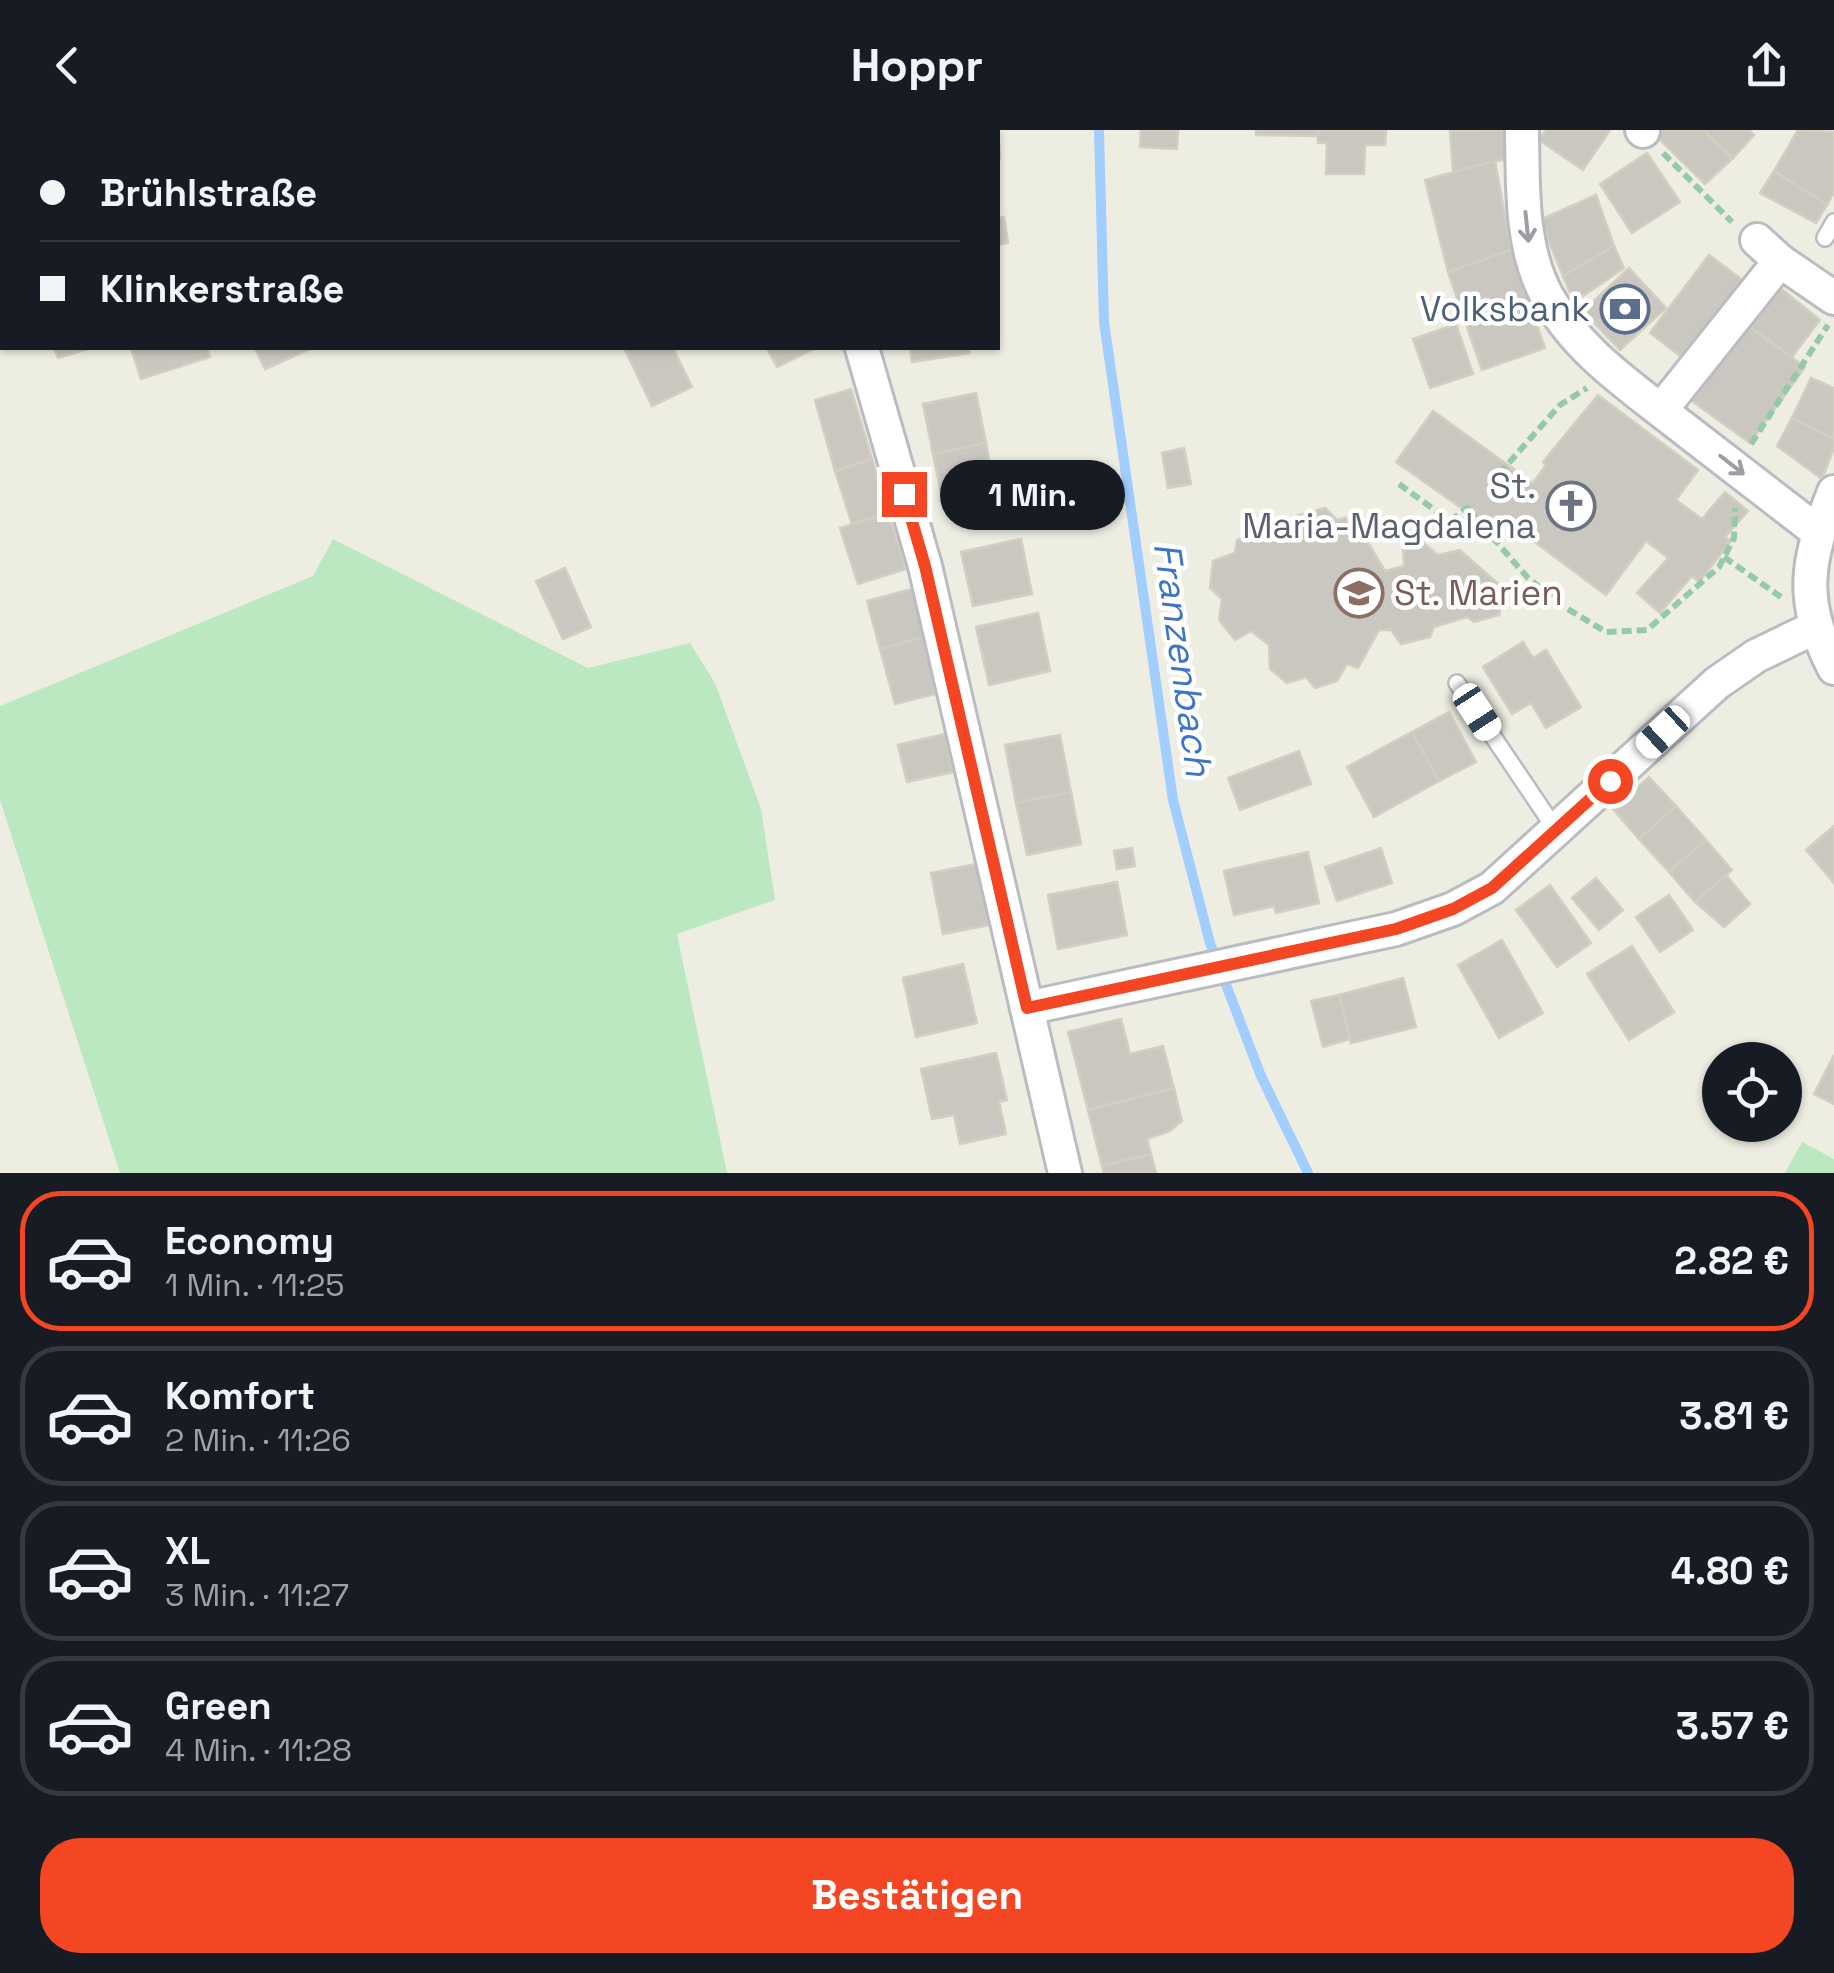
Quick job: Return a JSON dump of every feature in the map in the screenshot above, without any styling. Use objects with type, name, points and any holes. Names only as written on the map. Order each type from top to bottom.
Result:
[{"type":"street","points":[[1522,130],[1530,246],[1546,295],[1573,333],[1610,372],[1818,532]]},
{"type":"street","points":[[1661,410],[1768,251],[1834,298]]},
{"type":"street","points":[[863,350],[925,566],[1065,1173]]},
{"type":"street","points":[[1834,492],[1818,532],[1808,586],[1813,617],[1834,668]]},
{"type":"street","points":[[1027,1008],[1396,929],[1453,909],[1492,888],[1717,683],[1813,617]]},
{"type":"lane","points":[[1825,238],[1834,222]]},
{"type":"lane","points":[[1458,683],[1556,830]]},
{"type":"path","points":[[1642,130],[1729,220],[1768,251]]},
{"type":"path","points":[[1758,437],[1834,315]]},
{"type":"path","points":[[1499,474],[1560,405],[1610,372]]},
{"type":"path","points":[[1399,484],[1450,521],[1467,508],[1528,578],[1563,606],[1606,632],[1647,630],[1718,567],[1734,538],[1735,495]]},
{"type":"path","points":[[1724,557],[1813,617]]},
{"type":"green space","points":[[333,539],[588,668],[690,643],[715,683],[761,809],[775,900],[677,934],[727,1173],[120,1173],[0,800],[0,706],[313,576]]},
{"type":"green space","points":[[1802,1142],[1834,1159],[1834,1173],[1785,1173]]},
{"type":"building","points":[[1141,130],[1178,130],[1177,149],[1140,147]]},
{"type":"building","points":[[1256,130],[1318,130],[1318,136],[1256,135]]},
{"type":"building","points":[[1318,130],[1386,130],[1385,145],[1365,145],[1364,174],[1326,174],[1327,143],[1318,143]]},
{"type":"building","points":[[1507,130],[1506,159],[1453,172],[1450,131]]},
{"type":"building","points":[[1546,130],[1610,130],[1583,170],[1539,140]]},
{"type":"building","points":[[1660,130],[1703,130],[1733,158],[1705,184],[1655,135]]},
{"type":"building","points":[[1703,130],[1749,130],[1754,135],[1733,158]]},
{"type":"building","points":[[1798,130],[1834,132],[1834,192],[1827,205],[1774,171]]},
{"type":"building","points":[[1647,153],[1680,202],[1632,233],[1600,184]]},
{"type":"building","points":[[1495,161],[1511,250],[1448,272],[1425,180]]},
{"type":"building","points":[[1774,171],[1827,205],[1816,223],[1760,193]]},
{"type":"building","points":[[1596,195],[1614,246],[1563,276],[1540,220]]},
{"type":"building","points":[[1004,217],[1008,243],[1000,245],[1000,218]]},
{"type":"building","points":[[1614,246],[1624,268],[1574,302],[1563,276]]},
{"type":"building","points":[[1511,250],[1545,348],[1482,370],[1448,272]]},
{"type":"building","points":[[1709,255],[1745,282],[1687,361],[1650,333]]},
{"type":"building","name":"Volksbank","points":[[1629,268],[1666,308],[1620,350],[1583,311]]},
{"type":"building","points":[[1779,287],[1820,320],[1792,357],[1747,325]]},
{"type":"building","points":[[1456,324],[1473,374],[1430,388],[1413,339]]},
{"type":"building","points":[[1747,325],[1805,367],[1750,443],[1692,401]]},
{"type":"building","points":[[55,350],[84,350],[58,358]]},
{"type":"building","points":[[132,350],[208,350],[210,357],[141,379]]},
{"type":"building","points":[[256,350],[308,350],[265,369]]},
{"type":"building","points":[[625,350],[674,350],[692,387],[652,406]]},
{"type":"building","points":[[768,350],[812,350],[777,367]]},
{"type":"building","points":[[910,350],[970,353],[912,362]]},
{"type":"building","points":[[1811,378],[1834,388],[1834,439],[1792,418]]},
{"type":"building","points":[[851,389],[872,459],[835,471],[815,400]]},
{"type":"building","points":[[976,393],[986,443],[933,454],[923,404]]},
{"type":"building","name":"St. Maria-Magdalena","points":[[1598,395],[1698,470],[1676,500],[1702,519],[1725,492],[1748,511],[1725,537],[1731,541],[1699,582],[1692,576],[1660,613],[1637,593],[1668,558],[1646,541],[1606,595],[1509,523],[1494,531],[1396,462],[1433,411],[1533,483],[1546,465],[1543,462]]},
{"type":"building","points":[[1792,418],[1834,439],[1822,479],[1777,446]]},
{"type":"building","points":[[986,443],[994,484],[1088,466],[1094,492],[969,517],[966,504],[944,509],[933,454]]},
{"type":"building","points":[[1184,448],[1191,484],[1168,488],[1162,453]]},
{"type":"building","points":[[872,459],[888,513],[852,524],[835,471]]},
{"type":"building","name":"St. Marien","points":[[1325,508],[1337,520],[1345,518],[1367,541],[1385,571],[1404,566],[1403,545],[1419,539],[1438,555],[1460,550],[1503,588],[1499,615],[1474,622],[1467,617],[1434,627],[1430,637],[1401,644],[1391,630],[1379,630],[1358,668],[1347,664],[1337,681],[1315,688],[1306,677],[1287,683],[1270,669],[1269,645],[1251,631],[1235,640],[1219,620],[1222,599],[1210,588],[1213,561],[1235,553],[1237,540],[1264,527],[1277,540],[1296,534],[1296,516]]},
{"type":"building","points":[[888,513],[906,569],[858,584],[840,528]]},
{"type":"building","points":[[1021,539],[1032,594],[973,606],[961,552]]},
{"type":"building","points":[[565,568],[591,627],[563,639],[536,581]]},
{"type":"building","points":[[916,588],[928,636],[880,649],[867,601]]},
{"type":"building","points":[[1038,613],[1050,671],[989,685],[976,627]]},
{"type":"building","points":[[928,636],[943,692],[895,704],[880,649]]},
{"type":"building","points":[[1523,642],[1533,658],[1546,650],[1581,707],[1546,728],[1531,703],[1512,714],[1483,667]]},
{"type":"building","points":[[1449,712],[1476,762],[1439,781],[1412,732]]},
{"type":"building","points":[[1412,732],[1439,781],[1374,817],[1347,767]]},
{"type":"building","points":[[945,734],[953,772],[907,782],[898,745]]},
{"type":"building","points":[[1060,735],[1071,792],[1016,803],[1005,745]]},
{"type":"building","points":[[1299,751],[1311,784],[1240,810],[1228,778]]},
{"type":"building","points":[[1649,777],[1676,806],[1639,839],[1613,809]]},
{"type":"building","points":[[1071,792],[1081,844],[1027,855],[1016,803]]},
{"type":"building","points":[[1676,806],[1706,840],[1669,872],[1639,839]]},
{"type":"building","points":[[1834,826],[1834,883],[1806,850]]},
{"type":"building","points":[[1706,840],[1732,870],[1695,902],[1669,872]]},
{"type":"building","points":[[1132,848],[1135,866],[1117,869],[1114,851]]},
{"type":"building","points":[[1381,848],[1392,883],[1337,901],[1325,867]]},
{"type":"building","points":[[1308,852],[1319,903],[1276,913],[1274,906],[1234,915],[1224,871]]},
{"type":"building","points":[[976,864],[989,925],[943,934],[931,873]]},
{"type":"building","points":[[1726,875],[1750,904],[1724,927],[1695,902]]},
{"type":"building","points":[[1596,878],[1623,910],[1599,930],[1572,898]]},
{"type":"building","points":[[1117,882],[1127,935],[1058,949],[1048,895]]},
{"type":"building","points":[[1550,885],[1591,943],[1557,967],[1516,910]]},
{"type":"building","points":[[1669,895],[1693,930],[1660,952],[1636,917]]},
{"type":"building","points":[[1502,940],[1543,1013],[1499,1038],[1458,965]]},
{"type":"building","points":[[1632,946],[1674,1012],[1629,1040],[1587,974]]},
{"type":"building","points":[[963,964],[977,1023],[916,1037],[903,978]]},
{"type":"building","points":[[1403,978],[1416,1027],[1351,1043],[1339,995]]},
{"type":"building","points":[[1339,995],[1350,1039],[1323,1047],[1311,1001]]},
{"type":"building","points":[[1121,1019],[1130,1054],[1163,1046],[1174,1088],[1088,1110],[1068,1032]]},
{"type":"building","points":[[996,1053],[1007,1100],[999,1102],[1006,1134],[960,1144],[954,1115],[932,1119],[921,1069]]},
{"type":"building","points":[[1834,1055],[1834,1104],[1814,1094]]},
{"type":"building","points":[[1174,1088],[1182,1121],[1170,1131],[1147,1139],[1151,1154],[1102,1166],[1088,1110]]},
{"type":"building","points":[[1151,1154],[1156,1173],[1104,1173],[1102,1166]]},
{"type":"waterway","name":"Franzenbach","points":[[1099,130],[1104,322],[1173,800],[1210,943],[1261,1076],[1308,1173]]},
{"type":"place","name":"Volksbank","points":[[1625,309]]},
{"type":"place","name":"St. Maria-Magdalena","points":[[1571,506]]},
{"type":"place","name":"St. Marien","points":[[1359,593]]},
{"type":"route","points":[[904,494],[925,566],[1027,1008],[1396,929],[1453,909],[1492,888],[1610,781]]}]
